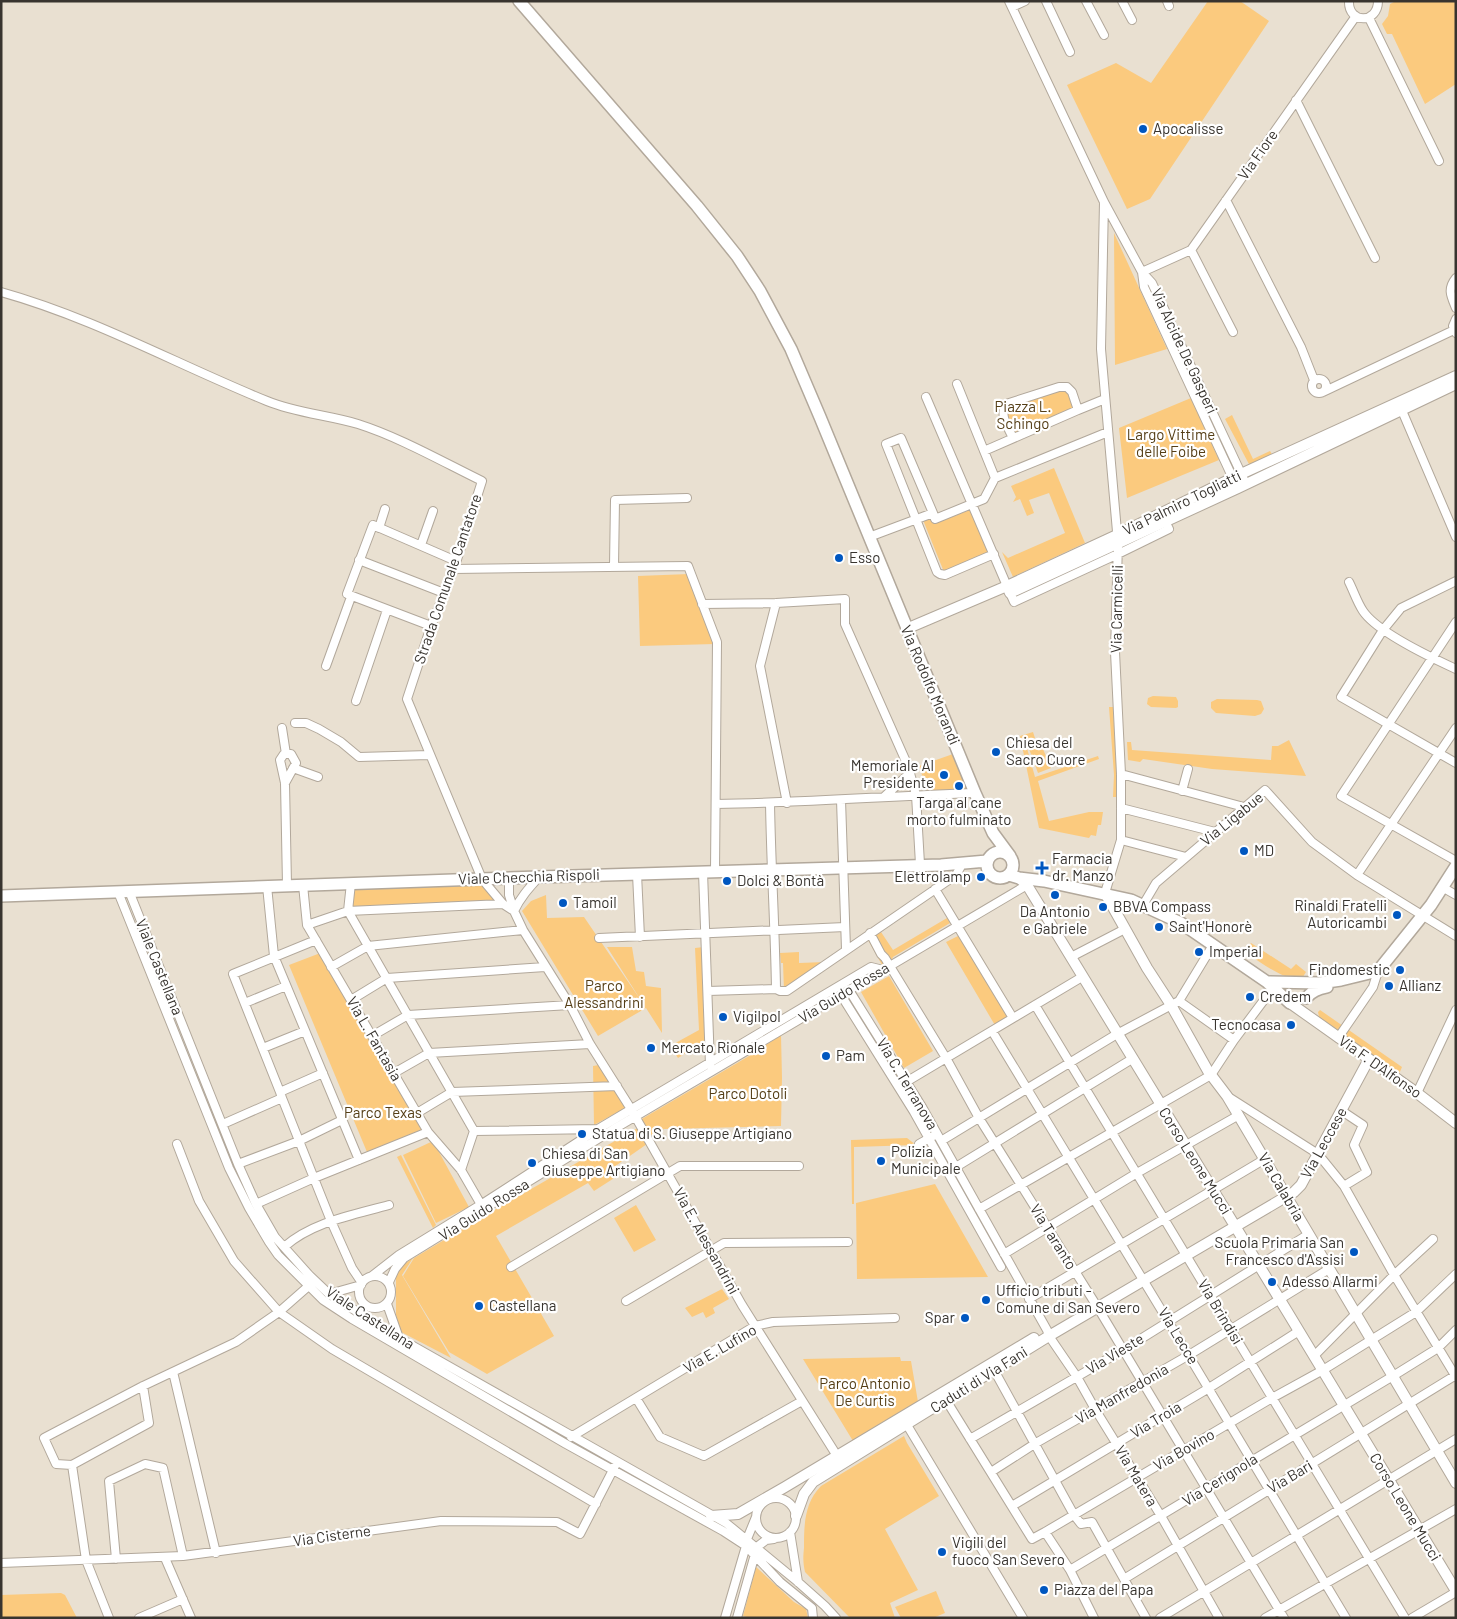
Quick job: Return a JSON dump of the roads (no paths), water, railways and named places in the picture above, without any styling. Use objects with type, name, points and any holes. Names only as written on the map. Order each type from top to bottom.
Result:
[{"type":"main road","name":"Via Rodolfo Morandi","points":[[518,1],[697,206],[737,256],[770,308],[791,349],[975,794],[993,832],[1011,859]]},
{"type":"main road","name":"Via Rodolfo Morandi","points":[[990,863],[993,832]]},
{"type":"main road","name":"Viale Checchia Rispoli","points":[[941,865],[960,868],[990,863],[1002,852],[1044,881]]},
{"type":"main road","points":[[1011,859],[1012,869],[1018,879]]},
{"type":"main road","name":"Viale Checchia Rispoli","points":[[1,896],[990,863]]},
{"type":"main road","name":"Viale Checchia Rispoli","points":[[990,863],[992,876],[1044,881],[1105,893],[1125,898],[1181,923],[1270,985],[1290,1003]]},
{"type":"main road","points":[[1306,998],[1307,991],[1299,984],[1289,986],[1286,992],[1286,999],[1290,1003],[1298,1005],[1304,1001],[1310,993],[1316,989],[1358,981],[1378,971],[1431,905],[1456,866]]},
{"type":"main road","points":[[1270,985],[1320,983],[1378,971]]},
{"type":"street","points":[[1010,4],[1025,1]]},
{"type":"street","points":[[1046,1],[1070,52]]},
{"type":"street","points":[[1086,1],[1104,35]]},
{"type":"street","points":[[1122,1],[1132,20]]},
{"type":"street","points":[[1349,1],[1349,9],[1360,18],[1369,18],[1376,11],[1378,1]]},
{"type":"street","name":"Via Alcide De Gasperi","points":[[1010,4],[1104,202],[1142,272],[1152,283],[1242,486]]},
{"type":"street","name":"Via Fiore","points":[[1191,250],[1356,16]]},
{"type":"street","points":[[1369,18],[1439,162]]},
{"type":"street","points":[[1296,100],[1375,258]]},
{"type":"street","points":[[1226,200],[1301,347],[1314,380],[1312,385],[1317,392],[1323,392],[1455,331],[1453,326],[1456,319]]},
{"type":"street","name":"Via Carmicelli","points":[[1104,202],[1101,349],[1118,539],[1116,652],[1121,774],[1121,840],[1105,893]]},
{"type":"street","points":[[1142,272],[1191,250],[1233,332]]},
{"type":"street","points":[[1456,278],[1451,284],[1450,293],[1456,308]]},
{"type":"street","name":"Strada Comunale Cantatore","points":[[1,292],[111,331],[157,354],[269,402],[357,424],[380,432],[482,481],[455,565],[431,626],[406,699],[482,879]]},
{"type":"street","name":"Via Palmiro Togliatti","points":[[1163,517],[1242,486],[1400,407],[1456,376]]},
{"type":"street","points":[[958,384],[995,478]]},
{"type":"street","name":"Via Palmiro Togliatti","points":[[906,629],[1008,589],[1118,539],[1163,517],[1237,476],[1456,384]]},
{"type":"street","points":[[1013,438],[1003,415],[1002,410],[1006,404],[1059,387],[1067,387],[1072,392],[1078,410]]},
{"type":"street","points":[[926,397],[1014,602],[1169,529],[1163,517]]},
{"type":"street","points":[[984,451],[1105,399]]},
{"type":"street","points":[[1400,407],[1456,537]]},
{"type":"street","points":[[994,554],[945,575],[936,572],[886,444],[901,438],[935,519],[984,499],[995,478],[1108,432]]},
{"type":"street","points":[[614,567],[615,500],[687,498]]},
{"type":"street","points":[[379,528],[385,509]]},
{"type":"street","points":[[421,545],[433,511]]},
{"type":"street","points":[[869,537],[933,513]]},
{"type":"street","points":[[431,626],[347,594],[373,525],[421,545],[455,565],[688,566],[717,642],[716,804],[709,871],[706,934],[710,1072]]},
{"type":"street","points":[[359,560],[444,593]]},
{"type":"street","points":[[1456,581],[1401,608],[1383,630],[1341,697],[1456,763]]},
{"type":"street","points":[[1349,582],[1363,612],[1383,630],[1456,669]]},
{"type":"street","points":[[326,666],[351,596]]},
{"type":"street","points":[[702,604],[776,603],[844,599],[845,624],[910,773],[916,796],[920,864]]},
{"type":"street","points":[[776,603],[760,666],[787,803]]},
{"type":"street","points":[[356,701],[387,610]]},
{"type":"street","points":[[1456,622],[1341,796],[1456,861]]},
{"type":"street","points":[[295,723],[306,723],[319,729],[341,742],[360,757],[430,755]]},
{"type":"street","points":[[282,728],[286,754]]},
{"type":"street","points":[[1357,875],[1456,728]]},
{"type":"street","points":[[285,783],[296,763],[292,754],[284,754],[280,760],[285,783],[287,886]]},
{"type":"street","points":[[293,768],[318,777]]},
{"type":"street","points":[[1182,790],[1188,769]]},
{"type":"street","points":[[884,796],[910,773]]},
{"type":"street","points":[[1121,774],[1244,807]]},
{"type":"street","name":"Via Ligabue","points":[[1143,906],[1156,883],[1265,790],[1312,842],[1357,875],[1456,936]]},
{"type":"street","points":[[716,804],[787,803],[884,796],[975,794]]},
{"type":"street","points":[[841,800],[846,949]]},
{"type":"street","points":[[770,803],[771,869],[776,930],[776,989]]},
{"type":"street","points":[[1121,808],[1215,832]]},
{"type":"street","points":[[1121,840],[1186,857]]},
{"type":"street","points":[[708,991],[776,989],[786,991],[956,875],[960,868]]},
{"type":"street","points":[[637,874],[640,937]]},
{"type":"street","points":[[482,879],[502,904],[514,911],[528,888],[539,877]]},
{"type":"street","name":"Via E. Alessandrini","points":[[509,878],[509,895],[522,930],[570,1006],[590,1044],[636,1116],[755,1326],[840,1460]]},
{"type":"street","name":"Via Guido Rossa","points":[[389,1282],[395,1269],[404,1258],[483,1207],[957,926],[1018,879]]},
{"type":"street","name":"Corso Leone Mucci","points":[[1018,879],[1071,957],[1456,1592]]},
{"type":"street","points":[[352,883],[348,911],[474,1131],[461,1170]]},
{"type":"street","points":[[303,885],[307,925],[348,911],[502,904]]},
{"type":"street","points":[[267,886],[274,956],[359,1160]]},
{"type":"street","points":[[1442,887],[1456,896]]},
{"type":"street","points":[[935,889],[1013,1018]]},
{"type":"street","points":[[123,892],[209,1121],[245,1200],[273,1248],[309,1286],[323,1300],[354,1316],[566,1444],[723,1531],[757,1547],[836,1618]]},
{"type":"street","name":"Viale Castellana","points":[[123,892],[256,1204],[275,1237],[310,1276],[354,1316],[399,1338],[726,1523],[746,1543]]},
{"type":"street","name":"Via Calabria","points":[[1105,893],[1147,968],[1175,1003],[1211,1075],[1239,1115],[1456,1482]]},
{"type":"street","points":[[1118,917],[1125,898]]},
{"type":"street","name":"Via L. Fantasia","points":[[307,925],[428,1132],[461,1170],[483,1207]]},
{"type":"street","points":[[599,938],[845,927]]},
{"type":"street","points":[[1071,957],[1125,929]]},
{"type":"street","points":[[332,966],[368,946],[522,930]]},
{"type":"street","name":"Via Taranto","points":[[870,933],[887,968],[946,1058],[979,1118],[1098,1308],[1284,1618]]},
{"type":"street","points":[[316,940],[232,974],[314,1178],[352,1268],[361,1284],[359,1289],[360,1298],[370,1308],[379,1308],[387,1304],[392,1296],[391,1286],[382,1277],[372,1276]]},
{"type":"street","points":[[920,1144],[929,1138],[939,1137],[979,1118],[1117,1034],[1175,1003],[1213,945]]},
{"type":"street","points":[[351,1000],[387,978],[545,966]]},
{"type":"street","points":[[329,1294],[361,1284],[399,1255],[483,1207],[598,1129],[871,967],[887,968]]},
{"type":"street","points":[[1338,1038],[1373,988],[1378,971]]},
{"type":"street","points":[[906,1082],[1082,977]]},
{"type":"street","points":[[979,1209],[1211,1075],[1270,985]]},
{"type":"street","points":[[244,1003],[286,986]]},
{"type":"street","name":"Via C. Terranova","points":[[849,990],[939,1137],[1048,1333]]},
{"type":"street","points":[[841,995],[929,1138],[1002,1267]]},
{"type":"street","points":[[1303,1012],[1306,998]]},
{"type":"street","points":[[1175,1003],[1234,1040]]},
{"type":"street","name":"Via F. D'Alfonso","points":[[1290,1003],[1456,1123]]},
{"type":"street","name":"Via Brindisi","points":[[1035,1005],[1405,1618]]},
{"type":"street","points":[[372,1036],[408,1015],[570,1006]]},
{"type":"street","points":[[1417,1093],[1456,1010]]},
{"type":"street","points":[[263,1048],[305,1031]]},
{"type":"street","name":"Via Lecce","points":[[992,1031],[1270,1489],[1346,1618]]},
{"type":"street","points":[[394,1073],[429,1053],[590,1044]]},
{"type":"street","points":[[956,1167],[1132,1059]]},
{"type":"street","name":"Via Leccese","points":[[1048,1333],[1098,1308],[1287,1197],[1301,1185],[1369,1059]]},
{"type":"street","points":[[223,1124],[323,1073]]},
{"type":"street","points":[[417,1113],[452,1092],[617,1086]]},
{"type":"street","points":[[1227,1096],[1318,1154],[1344,1186],[1394,1275],[1455,1376]]},
{"type":"street","points":[[1342,1111],[1363,1125],[1354,1145],[1367,1172],[1344,1186]]},
{"type":"street","points":[[1004,1254],[1137,1173],[1239,1115]]},
{"type":"street","points":[[238,1164],[299,1140],[342,1120]]},
{"type":"street","points":[[474,1131],[614,1129]]},
{"type":"street","points":[[256,1204],[314,1178],[428,1132]]},
{"type":"street","points":[[177,1144],[199,1201],[234,1261],[279,1312],[332,1349],[596,1504]]},
{"type":"street","points":[[1029,1299],[1264,1159]]},
{"type":"street","points":[[511,1267],[680,1166],[799,1166]]},
{"type":"street","points":[[284,1247],[292,1240],[332,1221],[389,1205]]},
{"type":"street","name":"Via Vieste","points":[[970,1439],[1123,1350],[1309,1234]]},
{"type":"street","points":[[1314,1356],[1394,1275],[1433,1239]]},
{"type":"street","points":[[626,1301],[724,1243],[848,1242]]},
{"type":"street","name":"Via Manfredonia","points":[[991,1472],[1189,1355],[1329,1269]]},
{"type":"street","name":"Via Bovino","points":[[1045,1532],[1323,1370],[1416,1312],[1456,1274]]},
{"type":"street","points":[[143,1386],[149,1422],[72,1465],[56,1464],[44,1438],[143,1386],[236,1342],[279,1312],[315,1280]]},
{"type":"street","points":[[387,1304],[399,1338]]},
{"type":"street","points":[[354,1316],[366,1305]]},
{"type":"street","name":"Via E. Lufino","points":[[566,1444],[573,1436],[755,1326],[773,1322],[895,1318]]},
{"type":"street","name":"Via Cerignola","points":[[1070,1570],[1393,1376],[1438,1348],[1456,1330]]},
{"type":"street","name":"Via Troia","points":[[1012,1506],[1209,1388],[1299,1331]]},
{"type":"street","points":[[1023,1618],[904,1421],[1048,1333]]},
{"type":"street","name":"Caduti di Via Fani","points":[[796,1516],[804,1494],[813,1482],[840,1460],[904,1421],[946,1400],[1048,1333]]},
{"type":"street","name":"Via Matera","points":[[1048,1333],[1077,1377],[1161,1516],[1219,1618]]},
{"type":"street","points":[[994,1370],[1074,1515],[1081,1524],[1092,1522],[1146,1618]]},
{"type":"street","points":[[174,1372],[216,1553]]},
{"type":"street","name":"Via Bari","points":[[1124,1578],[1455,1376]]},
{"type":"street","points":[[636,1398],[660,1437],[704,1456],[802,1401]]},
{"type":"street","points":[[946,1400],[1032,1539],[1045,1532],[1070,1570],[1094,1618]]},
{"type":"street","points":[[1160,1618],[1339,1508],[1456,1439]]},
{"type":"street","points":[[711,1516],[738,1514],[785,1487],[840,1460]]},
{"type":"street","name":"Via Cisterne","points":[[1,1563],[165,1558],[216,1553],[441,1521],[557,1522],[580,1534],[617,1462]]},
{"type":"street","points":[[116,1559],[109,1481],[145,1464],[163,1468],[183,1556]]},
{"type":"street","points":[[72,1465],[86,1560],[109,1618]]},
{"type":"street","points":[[780,1538],[768,1537],[762,1533],[756,1523],[756,1517],[757,1511],[765,1502],[785,1487]]},
{"type":"street","points":[[738,1618],[757,1547],[766,1540],[780,1538],[790,1532],[795,1523],[796,1516],[790,1504],[778,1498],[765,1502]]},
{"type":"street","points":[[1265,1618],[1456,1509]]},
{"type":"street","points":[[725,1618],[746,1543],[756,1517]]},
{"type":"street","points":[[790,1532],[798,1582]]},
{"type":"street","points":[[746,1543],[754,1556],[780,1582],[812,1608],[813,1618]]},
{"type":"street","points":[[165,1558],[191,1618]]},
{"type":"street","points":[[1412,1618],[1456,1592]]},
{"type":"street","points":[[139,1618],[183,1598]]},
{"type":"place","name":"Apocalisse","points":[[1143,129]]},
{"type":"place","name":"Esso","points":[[839,558]]},
{"type":"place","name":"Chiesa del Sacro Cuore","points":[[996,752]]},
{"type":"place","name":"Memoriale Al Presidente","points":[[944,775]]},
{"type":"place","name":"Targa al cane morto fulminato","points":[[959,786]]},
{"type":"place","name":"MD","points":[[1244,851]]},
{"type":"place","name":"Farmacia dr. Manzo","points":[[1042,868]]},
{"type":"place","name":"Elettrolamp","points":[[981,877]]},
{"type":"place","name":"Dolci & Bontà","points":[[727,881]]},
{"type":"place","name":"Da Antonio e Gabriele","points":[[1055,895]]},
{"type":"place","name":"Tamoil","points":[[563,903]]},
{"type":"place","name":"BBVA Compass","points":[[1103,907]]},
{"type":"place","name":"Rinaldi Fratelli Autoricambi","points":[[1397,915]]},
{"type":"place","name":"Saint'Honorè","points":[[1159,927]]},
{"type":"place","name":"Imperial","points":[[1199,952]]},
{"type":"place","name":"Findomestic","points":[[1400,970]]},
{"type":"place","name":"Allianz","points":[[1389,986]]},
{"type":"place","name":"Credem","points":[[1250,997]]},
{"type":"place","name":"Vigilpol","points":[[723,1017]]},
{"type":"place","name":"Tecnocasa","points":[[1291,1025]]},
{"type":"place","name":"Mercato Rionale","points":[[651,1048]]},
{"type":"place","name":"Pam","points":[[826,1056]]},
{"type":"place","name":"Statua di S. Giuseppe Artigiano","points":[[582,1134]]},
{"type":"place","name":"Polizia Municipale","points":[[881,1161]]},
{"type":"place","name":"Chiesa di San Giuseppe Artigiano","points":[[532,1163]]},
{"type":"place","name":"Scuola Primaria San Francesco d'Assisi","points":[[1354,1252]]},
{"type":"place","name":"Adesso Allarmi","points":[[1272,1282]]},
{"type":"place","name":"Ufficio tributi - Comune di San Severo","points":[[986,1300]]},
{"type":"place","name":"Castellana","points":[[479,1306]]},
{"type":"place","name":"Spar","points":[[965,1318]]},
{"type":"place","name":"Vigili del fuoco San Severo","points":[[942,1552]]},
{"type":"place","name":"Piazza del Papa","points":[[1044,1590]]},
{"type":"park label","name":"Piazza L. Schingo","points":[[1023,416]]},
{"type":"park label","name":"Largo Vittime delle Foibe","points":[[1171,444]]},
{"type":"park label","name":"Parco Alessandrini","points":[[604,994]]},
{"type":"park label","name":"Parco Dotoli","points":[[748,1094]]},
{"type":"park label","name":"Parco Texas","points":[[383,1113]]},
{"type":"park label","name":"Parco Antonio De Curtis","points":[[865,1392]]}]
